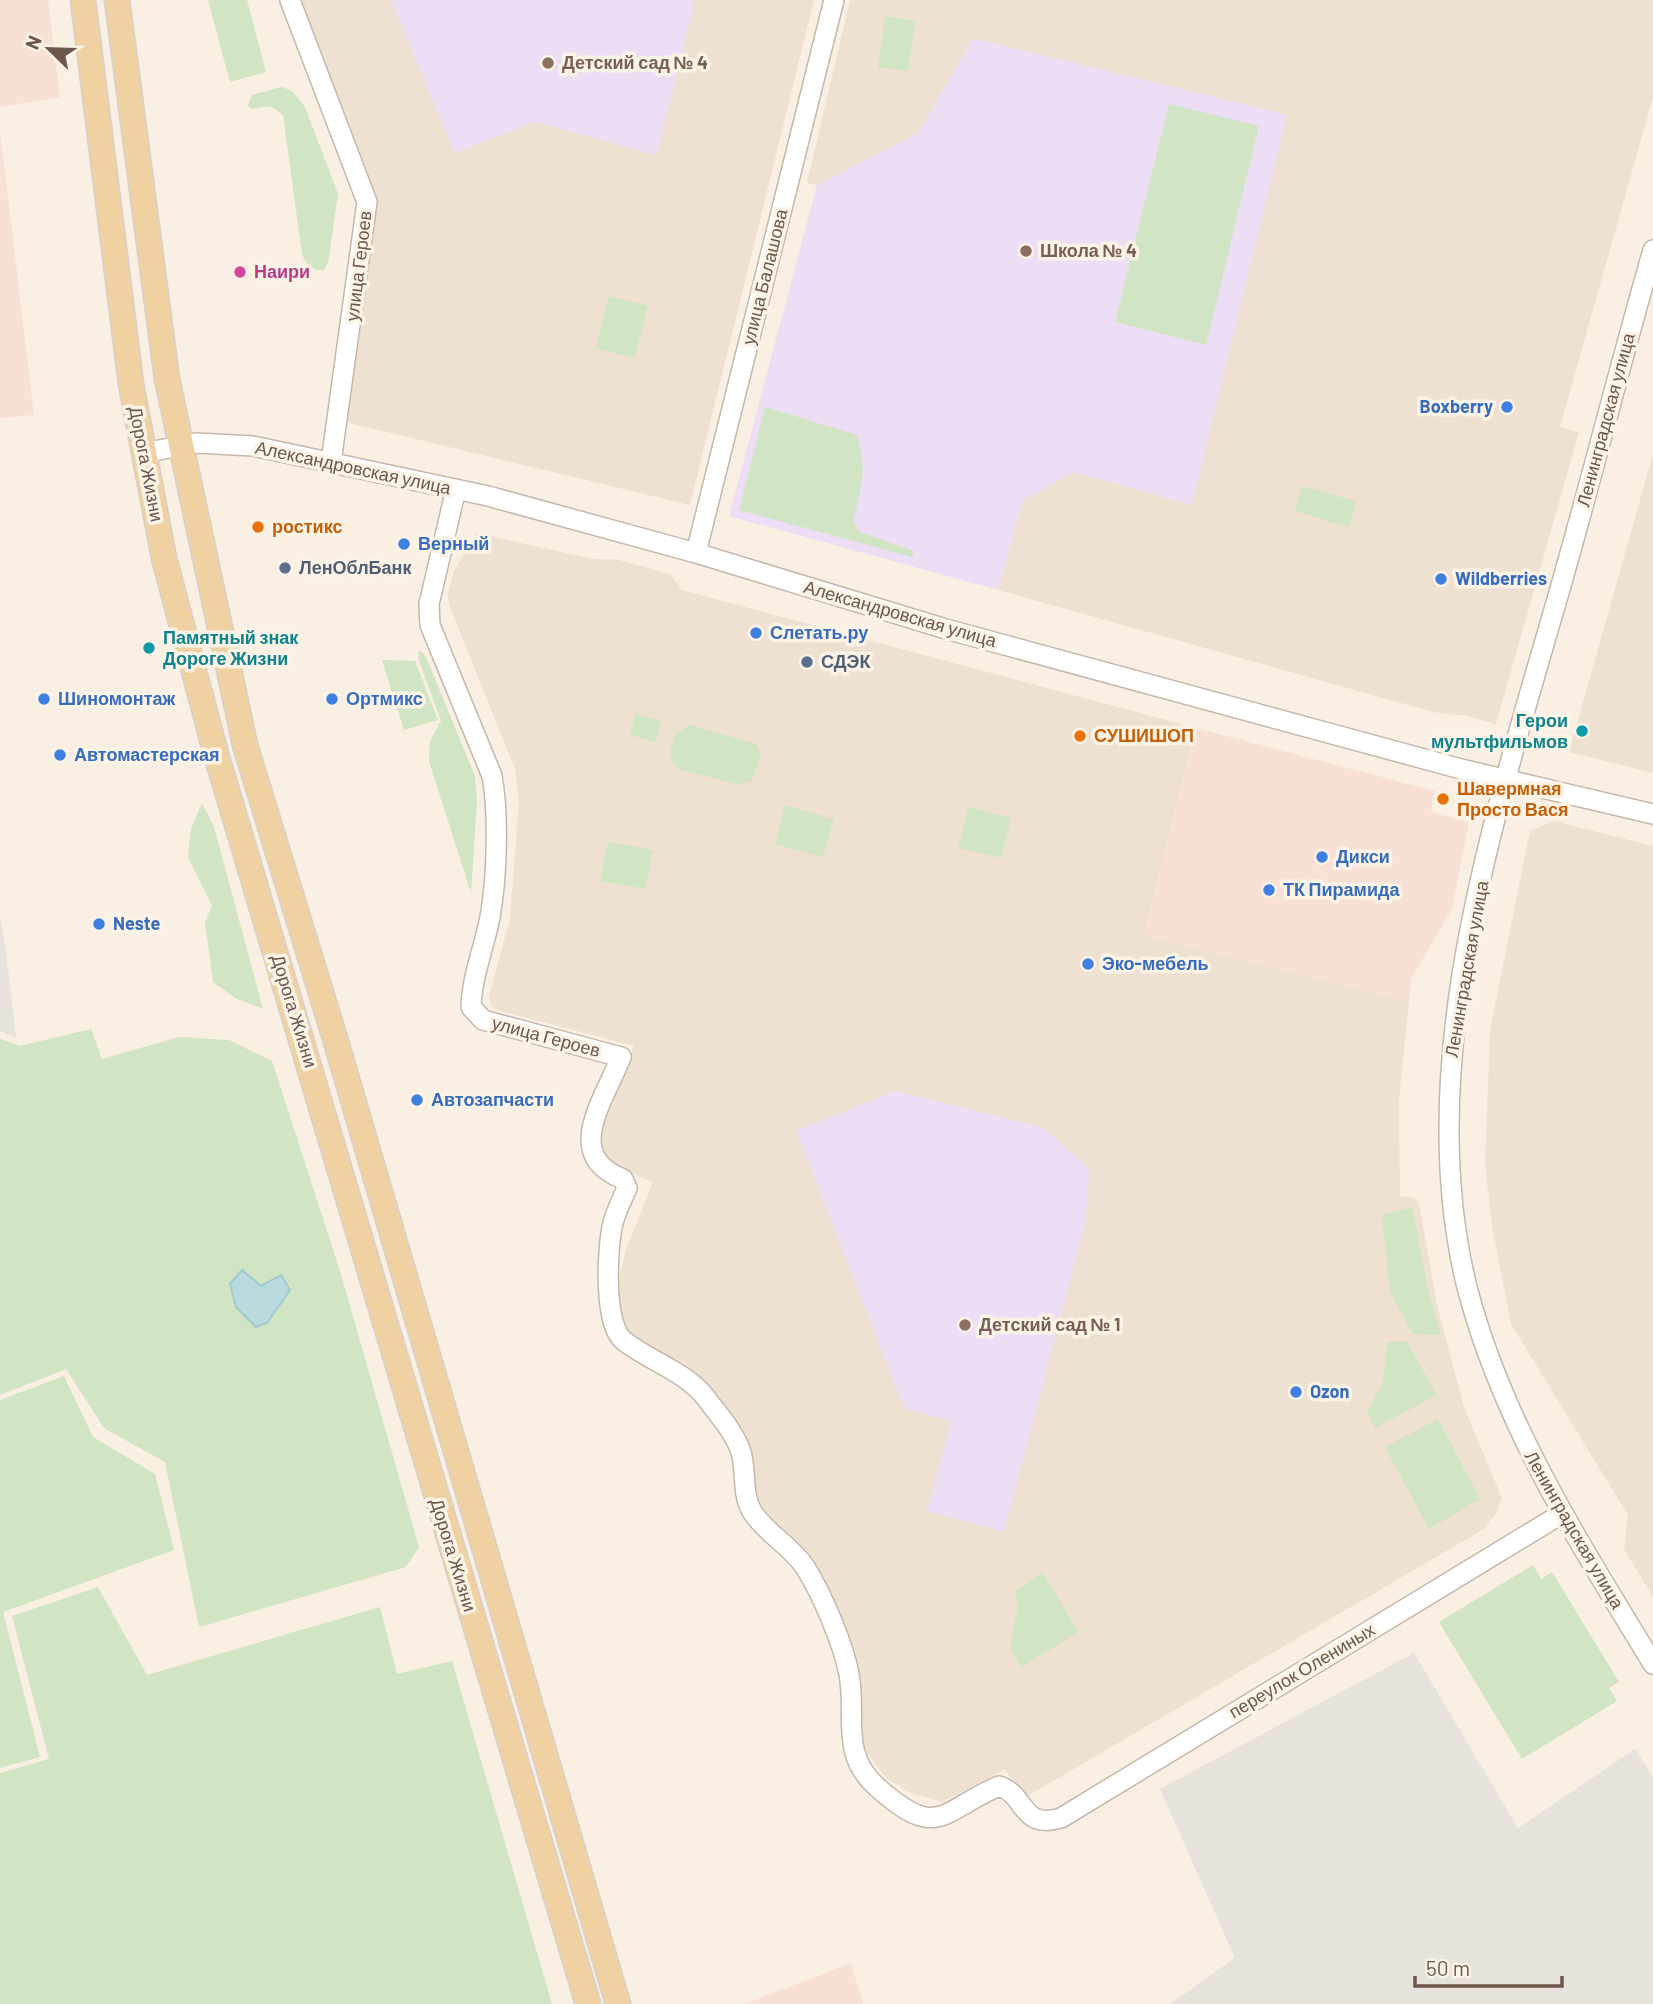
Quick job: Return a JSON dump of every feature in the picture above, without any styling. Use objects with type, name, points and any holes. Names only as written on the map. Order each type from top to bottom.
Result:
[{"type":"main road","name":"Дорога Жизни","points":[[83,0],[131,384],[164,558],[216,754],[587,2004]]},
{"type":"main road","name":"Дорога Жизни","points":[[117,0],[167,379],[245,745],[334,1035],[618,2004]]},
{"type":"street","name":"улица Героев","points":[[290,0],[367,202],[331,461]]},
{"type":"street","name":"улица Балашова","points":[[696,553],[834,0]]},
{"type":"street","name":"Ленинградская улица","points":[[1653,250],[1494,821],[1454,1025],[1448,1101],[1449,1160],[1457,1230],[1467,1288],[1489,1361],[1517,1429],[1563,1513],[1653,1664]]},
{"type":"street","name":"Александровская улица","points":[[144,453],[195,443],[253,446],[456,489],[696,553],[946,629],[1506,779],[1653,814]]},
{"type":"street","name":"улица Героев","points":[[456,489],[429,604],[430,625],[492,776],[497,802],[490,916],[472,985],[471,1007],[483,1020],[621,1057],[590,1135],[590,1150],[596,1163],[606,1172],[623,1180],[627,1188],[614,1221],[608,1256],[615,1326],[622,1340],[689,1381],[705,1396],[733,1435],[741,1452],[746,1493],[753,1513],[804,1565],[843,1654],[849,1675],[849,1727],[853,1750],[863,1770],[876,1787],[905,1808],[925,1816],[938,1818],[950,1815],[999,1786],[1006,1788],[1028,1814],[1038,1820]]},
{"type":"street","name":"переулок Олениных","points":[[1038,1820],[1061,1818],[1563,1513]]},
{"type":"shaded area","points":[[0,0],[48,0],[60,97],[0,107]]},
{"type":"shaded area","points":[[300,0],[814,0],[690,505],[345,422],[377,200]]},
{"type":"shaded area","name":"Детский сад № 4","points":[[690,0],[694,4],[657,155],[534,122],[455,153],[391,2]]},
{"type":"shaded area","points":[[850,0],[1653,0],[1653,97],[1560,427],[1579,432],[1496,724],[1467,716],[1433,712],[998,590],[1023,501],[1073,471],[1191,505],[973,38],[918,133],[817,185],[807,183]]},
{"type":"shaded area","name":"Школа № 4","points":[[973,38],[1287,115],[1192,505],[1073,472],[1023,501],[998,590],[729,516],[817,185],[918,133]]},
{"type":"shaded area","points":[[0,130],[34,415],[0,418]]},
{"type":"shaded area","points":[[1653,454],[1653,773],[1569,752]]},
{"type":"shaded area","points":[[476,533],[593,559],[615,559],[670,574],[682,590],[1196,728],[1144,935],[1409,1002],[1399,1099],[1400,1196],[1414,1198],[1419,1203],[1437,1305],[1464,1407],[1502,1498],[1495,1515],[1484,1529],[1024,1798],[1005,1769],[943,1802],[911,1793],[885,1777],[864,1748],[859,1675],[851,1649],[759,1511],[750,1447],[740,1428],[713,1390],[684,1362],[646,1347],[630,1337],[623,1323],[618,1281],[626,1250],[653,1182],[612,1165],[604,1158],[599,1136],[634,1046],[497,1010],[491,1005],[489,996],[510,919],[519,801],[515,769],[449,605],[448,593],[454,571]]},
{"type":"shaded area","points":[[1196,728],[1435,791],[1431,812],[1469,822],[1452,909],[1411,979],[1409,1002],[1144,935]]},
{"type":"shaded area","points":[[1554,821],[1653,846],[1653,1597],[1624,1549],[1628,1515],[1511,1324],[1492,1226],[1485,1164],[1490,1031],[1530,831]]},
{"type":"shaded area","points":[[0,917],[5,944],[16,1038],[0,1031]]},
{"type":"shaded area","name":"Детский сад № 1","points":[[895,1091],[1042,1127],[1090,1169],[1085,1224],[1004,1532],[927,1511],[951,1421],[904,1408],[796,1131]]},
{"type":"shaded area","points":[[1414,1653],[1518,1828],[1635,1749],[1653,1777],[1653,2004],[1170,2004],[1235,1958],[1160,1789]]},
{"type":"shaded area","points":[[851,1963],[863,2004],[745,2004]]},
{"type":"green space","points":[[208,0],[247,0],[266,72],[230,82]]},
{"type":"green space","points":[[885,16],[915,21],[908,71],[878,67]]},
{"type":"green space","points":[[282,87],[292,91],[305,107],[338,194],[328,263],[324,270],[310,266],[302,254],[283,115],[271,106],[251,109],[248,105],[252,95]]},
{"type":"green space","points":[[1169,104],[1259,126],[1206,345],[1115,322]]},
{"type":"green space","points":[[609,296],[648,306],[635,358],[596,348]]},
{"type":"green space","points":[[765,407],[857,435],[862,458],[862,478],[853,521],[860,532],[914,551],[912,557],[739,510]]},
{"type":"green space","points":[[1302,486],[1356,501],[1349,527],[1295,511]]},
{"type":"green space","points":[[421,651],[426,657],[475,776],[477,800],[471,893],[429,761],[430,741],[441,721],[419,661],[418,653]]},
{"type":"green space","points":[[382,660],[415,661],[438,720],[404,730]]},
{"type":"green space","points":[[635,714],[661,721],[656,742],[630,735]]},
{"type":"green space","points":[[690,725],[756,744],[761,755],[752,781],[739,785],[679,769],[672,761],[672,744],[675,734]]},
{"type":"green space","points":[[202,803],[214,827],[263,1009],[235,998],[213,982],[205,922],[212,906],[188,857],[191,829]]},
{"type":"green space","points":[[785,805],[834,819],[823,857],[775,844]]},
{"type":"green space","points":[[968,807],[1011,818],[1001,858],[958,848]]},
{"type":"green space","points":[[608,842],[653,850],[645,889],[600,881]]},
{"type":"green space","points":[[91,1029],[102,1059],[179,1037],[229,1040],[272,1061],[340,1271],[419,1547],[406,1567],[199,1627],[165,1462],[104,1428],[66,1369],[0,1395],[0,1039],[20,1046]]},
{"type":"green space","points":[[1412,1207],[1427,1285],[1441,1335],[1413,1334],[1390,1292],[1382,1215]]},
{"type":"green space","points":[[1387,1342],[1407,1342],[1437,1395],[1375,1428],[1367,1413],[1383,1381]]},
{"type":"green space","points":[[64,1376],[93,1437],[155,1474],[174,1550],[3,1612],[40,1757],[0,1768],[0,1400]]},
{"type":"green space","points":[[1438,1419],[1480,1499],[1429,1529],[1385,1447]]},
{"type":"green space","points":[[1533,1565],[1541,1579],[1552,1572],[1619,1682],[1609,1688],[1617,1701],[1522,1759],[1439,1622]]},
{"type":"green space","points":[[1043,1573],[1079,1632],[1021,1667],[1010,1649],[1017,1610],[1016,1590]]},
{"type":"green space","points":[[98,1587],[147,1675],[380,1607],[397,1674],[452,1661],[552,2004],[0,2004],[0,1773],[49,1759],[12,1616]]},
{"type":"water","points":[[242,1270],[261,1286],[281,1275],[290,1290],[267,1323],[256,1327],[236,1307],[230,1284]]},
{"type":"place","name":"Детский сад № 4","points":[[548,63]]},
{"type":"place","name":"Школа № 4","points":[[1026,251]]},
{"type":"place","name":"Наири","points":[[240,272]]},
{"type":"place","name":"Boxberry","points":[[1507,407]]},
{"type":"place","name":"ростикс","points":[[258,527]]},
{"type":"place","name":"Верный","points":[[404,544]]},
{"type":"place","name":"ЛенОблБанк","points":[[285,568]]},
{"type":"place","name":"Wildberries","points":[[1441,579]]},
{"type":"place","name":"Слетать.ру","points":[[756,633]]},
{"type":"place","name":"Памятный знак Дороге Жизни","points":[[149,648]]},
{"type":"place","name":"СДЭК","points":[[807,662]]},
{"type":"place","name":"Шиномонтаж","points":[[44,699]]},
{"type":"place","name":"Ортмикс","points":[[332,699]]},
{"type":"place","name":"Герои мультфильмов","points":[[1582,731]]},
{"type":"place","name":"СУШИШОП","points":[[1080,736]]},
{"type":"place","name":"Автомастерская","points":[[60,755]]},
{"type":"place","name":"Шавермная Просто Вася","points":[[1443,799]]},
{"type":"place","name":"Дикси","points":[[1322,857]]},
{"type":"place","name":"ТК Пирамида","points":[[1269,890]]},
{"type":"place","name":"Neste","points":[[99,924]]},
{"type":"place","name":"Эко-мебель","points":[[1088,964]]},
{"type":"place","name":"Автозапчасти","points":[[417,1100]]},
{"type":"place","name":"Детский сад № 1","points":[[965,1325]]},
{"type":"place","name":"Ozon","points":[[1296,1392]]}]
